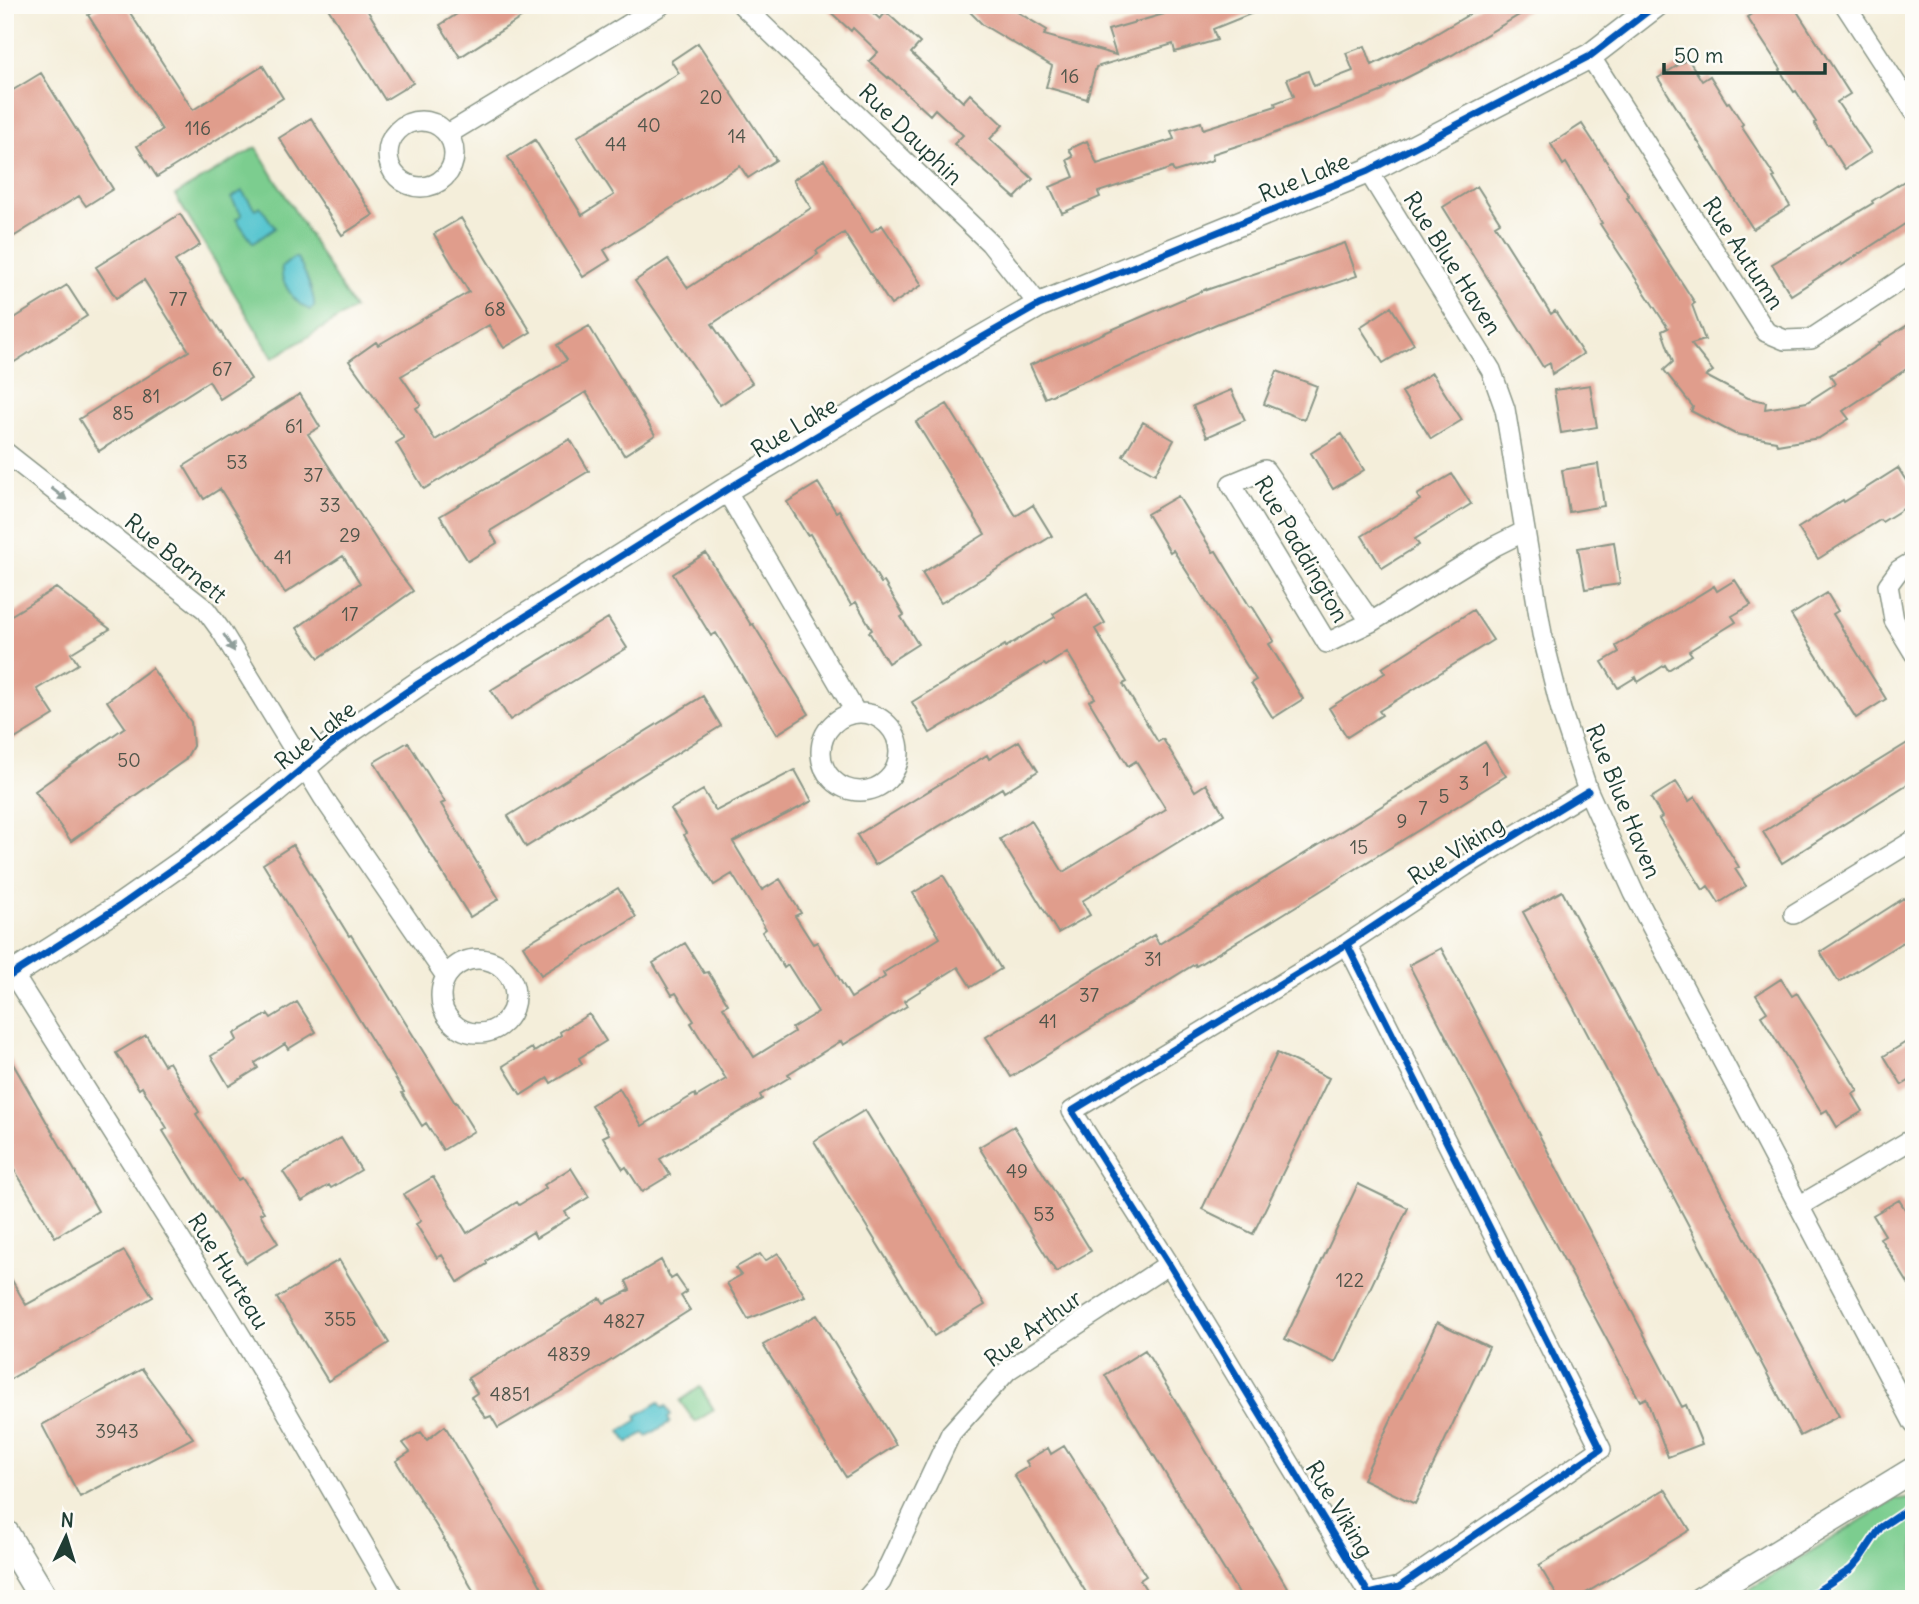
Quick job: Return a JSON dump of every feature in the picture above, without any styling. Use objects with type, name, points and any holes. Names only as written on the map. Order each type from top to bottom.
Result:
[{"type":"main road","points":[[5,1534],[44,1599]]},
{"type":"street","points":[[448,134],[661,5]]},
{"type":"street","name":"Rue Dauphin","points":[[742,5],[990,243],[1039,305]]},
{"type":"street","name":"Rue Lake","points":[[9,977],[120,906],[187,859],[351,729],[437,671],[726,490],[1039,305],[1368,171],[1590,56],[1656,5]]},
{"type":"street","points":[[1846,5],[1914,111]]},
{"type":"street","name":"Rue Autumn","points":[[1590,56],[1766,332],[1785,340],[1811,339],[1914,271]]},
{"type":"street","name":"Rue Blue Haven","points":[[1368,171],[1491,370],[1505,409],[1542,634],[1561,710],[1588,791],[1634,892],[1914,1424]]},
{"type":"street","name":"Rue Barnett","points":[[5,452],[206,610],[305,766]]},
{"type":"street","name":"Rue Paddington","points":[[1371,622],[1265,470],[1231,484],[1328,643],[1371,622],[1525,531]]},
{"type":"street","points":[[726,490],[856,713]]},
{"type":"street","points":[[1914,561],[1899,570],[1888,585],[1894,620],[1914,653]]},
{"type":"street","points":[[856,713],[868,713],[890,726],[897,737],[899,749],[893,774],[873,789],[860,791],[836,783],[827,773],[821,748],[824,735],[832,724],[843,716],[856,713]]},
{"type":"street","name":"Rue Lake","points":[[305,766],[323,797],[446,976]]},
{"type":"street","name":"Rue Viking","points":[[1347,944],[1601,1449],[1399,1587],[1369,1594],[1072,1111],[1347,944],[1465,866],[1588,791]]},
{"type":"street","points":[[1794,915],[1914,840]]},
{"type":"street","name":"Rue Hurteau","points":[[9,977],[241,1336],[395,1599]]},
{"type":"street","points":[[1799,1206],[1914,1138]]},
{"type":"street","name":"Rue Arthur","points":[[866,1599],[881,1581],[951,1433],[1008,1370],[1168,1264]]},
{"type":"street","points":[[1700,1599],[1914,1469]]},
{"type":"green space","points":[[256,147],[354,309],[273,358],[175,195]]},
{"type":"green space","points":[[700,1387],[714,1410],[695,1422],[680,1401]]},
{"type":"green space","points":[[1895,1499],[1910,1499],[1914,1502],[1914,1599],[1734,1599]]},
{"type":"water","points":[[242,191],[255,209],[260,206],[275,228],[253,243],[236,219],[242,215],[231,198]]},
{"type":"water","points":[[293,258],[300,262],[311,290],[314,307],[310,310],[294,298],[283,279],[282,267]]},
{"type":"water","points":[[659,1402],[663,1408],[666,1406],[671,1415],[668,1417],[670,1422],[647,1436],[644,1433],[628,1443],[620,1431],[638,1420],[636,1416]]},
{"type":"building","points":[[103,5],[125,5],[193,110],[263,66],[283,98],[157,177],[137,146],[162,130],[88,15]]},
{"type":"building","points":[[326,5],[364,5],[413,83],[385,100]]},
{"type":"building","points":[[471,5],[541,5],[460,57],[440,25]]},
{"type":"building","points":[[823,5],[864,5],[880,19],[886,12],[920,43],[911,53],[963,102],[970,94],[1003,125],[990,139],[1033,179],[1015,198],[954,144],[963,135],[935,109],[930,115],[869,61],[878,52]]},
{"type":"building","points":[[963,5],[1006,5],[1047,30],[1044,35],[1116,55],[1108,30],[1164,14],[1161,5],[1186,5],[1187,10],[1203,5],[1270,6],[1213,29],[1217,40],[1175,52],[1173,44],[1096,67],[1087,99],[1046,87],[1052,66],[983,25]]},
{"type":"building","points":[[1485,5],[1536,5],[1452,55],[1383,91],[1265,137],[1212,154],[1213,160],[1174,172],[1172,168],[1098,192],[1100,197],[1062,213],[1050,187],[1074,177],[1067,160],[1073,157],[1069,149],[1087,141],[1097,164],[1174,139],[1171,131],[1201,122],[1203,129],[1276,106],[1275,103],[1294,96],[1287,79],[1308,71],[1314,86],[1353,71],[1346,53],[1365,46],[1372,65],[1422,42]]},
{"type":"building","points":[[1766,5],[1793,5],[1850,94],[1837,102],[1871,152],[1845,169],[1829,144],[1827,145],[1814,123],[1816,122],[1747,17]]},
{"type":"building","points":[[698,43],[776,160],[748,178],[740,166],[604,250],[610,260],[583,277],[508,157],[535,140],[582,215],[614,195],[577,137],[679,73],[671,61]]},
{"type":"building","points":[[1688,59],[1702,81],[1710,76],[1727,103],[1729,102],[1790,206],[1753,229],[1658,78]]},
{"type":"building","points":[[41,73],[113,189],[86,206],[79,196],[5,242],[5,95]]},
{"type":"building","points":[[311,118],[373,215],[342,235],[279,138]]},
{"type":"building","points":[[1582,124],[1695,303],[1692,305],[1705,340],[1691,344],[1713,371],[1706,376],[1748,398],[1766,402],[1765,409],[1807,402],[1835,384],[1830,375],[1914,321],[1914,364],[1843,411],[1849,419],[1819,438],[1777,445],[1776,441],[1735,434],[1691,411],[1693,407],[1664,370],[1673,362],[1662,331],[1668,328],[1600,224],[1602,223],[1566,163],[1563,165],[1551,144]]},
{"type":"building","points":[[824,160],[871,232],[882,225],[922,285],[891,305],[844,233],[816,251],[818,254],[712,324],[752,383],[720,405],[635,281],[668,259],[688,288],[811,208],[793,180]]},
{"type":"building","points":[[1906,180],[1914,192],[1914,218],[1791,295],[1772,264]]},
{"type":"building","points":[[1477,186],[1500,222],[1495,225],[1551,314],[1555,311],[1583,354],[1552,374],[1550,363],[1543,367],[1443,207]]},
{"type":"building","points":[[180,214],[200,245],[175,261],[251,379],[220,399],[209,381],[99,451],[79,419],[189,351],[144,280],[116,298],[96,267]]},
{"type":"building","points":[[461,218],[531,332],[504,348],[489,325],[401,376],[421,405],[416,408],[435,440],[567,360],[557,345],[589,326],[655,435],[624,455],[586,392],[424,489],[396,443],[404,438],[349,361],[376,342],[378,345],[469,292],[434,234]]},
{"type":"building","points":[[1345,243],[1357,276],[1221,322],[1045,398],[1030,365],[1206,289]]},
{"type":"building","points":[[67,285],[87,316],[5,368],[5,324]]},
{"type":"building","points":[[1391,307],[1414,344],[1383,363],[1360,327]]},
{"type":"building","points":[[1277,371],[1317,386],[1304,420],[1264,404]]},
{"type":"building","points":[[1432,373],[1462,420],[1431,439],[1402,392]]},
{"type":"building","points":[[1590,385],[1597,427],[1561,433],[1554,390]]},
{"type":"building","points":[[1231,390],[1245,420],[1207,437],[1193,406]]},
{"type":"building","points":[[300,394],[320,427],[308,434],[390,561],[413,591],[319,658],[297,628],[360,583],[343,556],[285,593],[220,489],[204,499],[184,466]]},
{"type":"building","points":[[947,404],[1016,516],[1033,505],[1052,536],[941,603],[922,573],[985,534],[916,422]]},
{"type":"building","points":[[1143,422],[1174,440],[1155,474],[1123,456]]},
{"type":"building","points":[[1342,434],[1364,470],[1333,489],[1311,453]]},
{"type":"building","points":[[570,439],[589,471],[490,531],[497,543],[468,561],[440,516]]},
{"type":"building","points":[[1598,464],[1604,506],[1569,512],[1562,470]]},
{"type":"building","points":[[1898,468],[1914,493],[1914,502],[1818,559],[1798,528]]},
{"type":"building","points":[[1452,474],[1471,504],[1415,539],[1419,545],[1382,568],[1362,536],[1420,500],[1417,495]]},
{"type":"building","points":[[818,483],[836,512],[839,510],[881,583],[884,582],[918,644],[888,663],[869,632],[872,630],[856,602],[851,605],[810,534],[807,535],[787,502]]},
{"type":"building","points":[[1178,496],[1274,641],[1269,644],[1303,699],[1273,718],[1251,683],[1256,680],[1147,514]]},
{"type":"building","points":[[1614,542],[1620,584],[1585,589],[1578,548]]},
{"type":"building","points":[[706,553],[809,714],[777,734],[716,633],[711,636],[673,574]]},
{"type":"building","points":[[1735,580],[1751,605],[1732,616],[1736,622],[1689,651],[1692,655],[1668,670],[1665,665],[1638,682],[1636,677],[1618,688],[1602,662],[1619,652],[1616,646],[1714,586],[1717,591]]},
{"type":"building","points":[[56,588],[110,629],[71,653],[78,664],[37,689],[54,715],[5,745],[5,619]]},
{"type":"building","points":[[1087,593],[1105,623],[1095,629],[1127,682],[1123,684],[1158,742],[1163,739],[1195,791],[1206,784],[1224,814],[1082,901],[1090,915],[1058,933],[1000,839],[1031,820],[1063,872],[1166,809],[1136,761],[1128,766],[1089,701],[1095,698],[1067,652],[930,733],[912,702],[1055,617],[1053,614]]},
{"type":"building","points":[[1827,593],[1838,611],[1833,614],[1886,699],[1856,718],[1791,615]]},
{"type":"building","points":[[1473,610],[1493,640],[1379,711],[1382,715],[1347,737],[1329,708],[1385,673],[1382,668]]},
{"type":"building","points":[[608,618],[627,648],[510,720],[491,690]]},
{"type":"building","points":[[152,668],[191,722],[193,746],[185,760],[71,841],[35,791],[125,727],[107,701]]},
{"type":"building","points":[[703,696],[721,726],[526,847],[508,816]]},
{"type":"building","points":[[1914,739],[1914,780],[1782,863],[1763,832]]},
{"type":"building","points":[[1019,741],[1038,771],[1004,792],[1002,788],[875,865],[857,835],[987,755],[989,759]]},
{"type":"building","points":[[408,742],[445,802],[441,804],[499,899],[470,917],[374,762]]},
{"type":"building","points":[[1485,742],[1506,776],[1267,924],[1196,966],[1195,964],[1011,1077],[986,1037],[1154,935],[1159,944]]},
{"type":"building","points":[[795,770],[812,801],[733,842],[762,890],[780,879],[801,913],[795,916],[813,944],[817,942],[851,998],[885,977],[883,973],[940,938],[913,893],[943,875],[1001,969],[971,987],[958,967],[904,1001],[907,1006],[843,1045],[841,1041],[788,1074],[790,1077],[760,1095],[762,1099],[660,1159],[670,1175],[642,1192],[626,1167],[623,1169],[603,1137],[609,1134],[591,1105],[619,1088],[642,1126],[726,1079],[691,1023],[694,1021],[676,993],[672,995],[653,963],[685,943],[728,1004],[723,1007],[754,1057],[794,1032],[792,1028],[818,1012],[788,965],[784,968],[762,932],[766,929],[732,874],[714,885],[671,809],[703,790],[716,811]]},
{"type":"building","points":[[1676,782],[1689,801],[1695,797],[1739,867],[1735,869],[1746,886],[1719,903],[1708,886],[1703,890],[1659,819],[1662,817],[1651,798]]},
{"type":"building","points":[[293,845],[474,1131],[443,1150],[426,1123],[422,1126],[402,1093],[404,1092],[263,864]]},
{"type":"building","points":[[618,888],[636,917],[541,975],[523,946]]},
{"type":"building","points":[[1562,891],[1839,1416],[1800,1436],[1523,912]]},
{"type":"building","points":[[1904,898],[1914,913],[1914,935],[1839,982],[1820,952]]},
{"type":"building","points":[[1441,948],[1682,1407],[1686,1405],[1702,1444],[1668,1457],[1646,1398],[1640,1401],[1517,1173],[1409,965]]},
{"type":"building","points":[[1781,979],[1792,996],[1797,993],[1858,1091],[1853,1094],[1863,1111],[1837,1127],[1827,1110],[1822,1113],[1761,1016],[1767,1012],[1756,995]]},
{"type":"building","points":[[297,1002],[316,1032],[288,1049],[285,1044],[255,1063],[258,1068],[229,1086],[211,1056],[237,1040],[234,1034],[268,1014],[271,1018]]},
{"type":"building","points":[[589,1014],[606,1041],[579,1058],[582,1064],[551,1083],[548,1078],[521,1095],[503,1066],[532,1048],[534,1052]]},
{"type":"building","points":[[146,1035],[164,1065],[169,1062],[199,1112],[196,1114],[238,1180],[242,1178],[264,1212],[260,1214],[278,1243],[246,1263],[163,1131],[167,1128],[142,1087],[139,1089],[116,1053]]},
{"type":"building","points":[[1914,1037],[1914,1078],[1902,1085],[1884,1056]]},
{"type":"building","points":[[5,1050],[98,1211],[55,1237],[5,1154]]},
{"type":"building","points":[[1277,1053],[1329,1078],[1253,1234],[1202,1209]]},
{"type":"building","points":[[865,1110],[985,1305],[934,1336],[814,1141]]},
{"type":"building","points":[[1014,1126],[1091,1251],[1056,1272],[979,1147]]},
{"type":"building","points":[[341,1138],[361,1170],[302,1201],[283,1172]]},
{"type":"building","points":[[571,1168],[589,1197],[565,1212],[569,1218],[536,1238],[533,1232],[458,1282],[442,1255],[437,1258],[416,1224],[421,1221],[404,1194],[433,1177],[467,1233],[517,1202],[519,1205]]},
{"type":"building","points":[[1358,1184],[1408,1208],[1335,1363],[1285,1339]]},
{"type":"building","points":[[1899,1200],[1914,1223],[1914,1293],[1880,1238],[1885,1235],[1873,1215]]},
{"type":"building","points":[[124,1251],[153,1297],[5,1382],[5,1268],[26,1305]]},
{"type":"building","points":[[778,1253],[805,1296],[748,1319],[727,1283],[741,1275],[735,1268],[760,1254],[765,1261]]},
{"type":"building","points":[[339,1260],[389,1343],[328,1381],[277,1298]]},
{"type":"building","points":[[661,1260],[671,1279],[676,1276],[687,1292],[681,1296],[690,1310],[498,1428],[491,1416],[486,1418],[471,1397],[477,1393],[468,1378],[600,1298],[604,1303],[630,1290],[626,1281]]},
{"type":"building","points":[[817,1315],[896,1445],[846,1477],[763,1345]]},
{"type":"building","points":[[1437,1322],[1489,1347],[1415,1504],[1363,1479]]},
{"type":"building","points":[[1145,1350],[1294,1599],[1242,1599],[1105,1375]]},
{"type":"building","points":[[142,1369],[193,1438],[80,1497],[42,1425]]},
{"type":"building","points":[[445,1426],[548,1599],[478,1599],[396,1461],[410,1452],[403,1443],[421,1432],[427,1440]]},
{"type":"building","points":[[1064,1446],[1146,1576],[1140,1580],[1152,1599],[1090,1599],[1014,1475],[1029,1466],[1026,1461],[1048,1448],[1051,1454]]},
{"type":"building","points":[[1665,1489],[1690,1530],[1576,1599],[1559,1599],[1539,1565]]},
{"type":"cycle path","points":[[5,979],[120,906],[187,859],[272,794],[335,741],[418,684],[726,490],[969,345],[1039,305],[1368,171],[1590,56],[1656,5]]},
{"type":"cycle path","points":[[1347,944],[1601,1449],[1399,1587],[1369,1594],[1169,1264],[1072,1111],[1347,944],[1465,866],[1588,791]]},
{"type":"cycle path","points":[[1805,1599],[1851,1569],[1881,1527],[1914,1505]]}]
